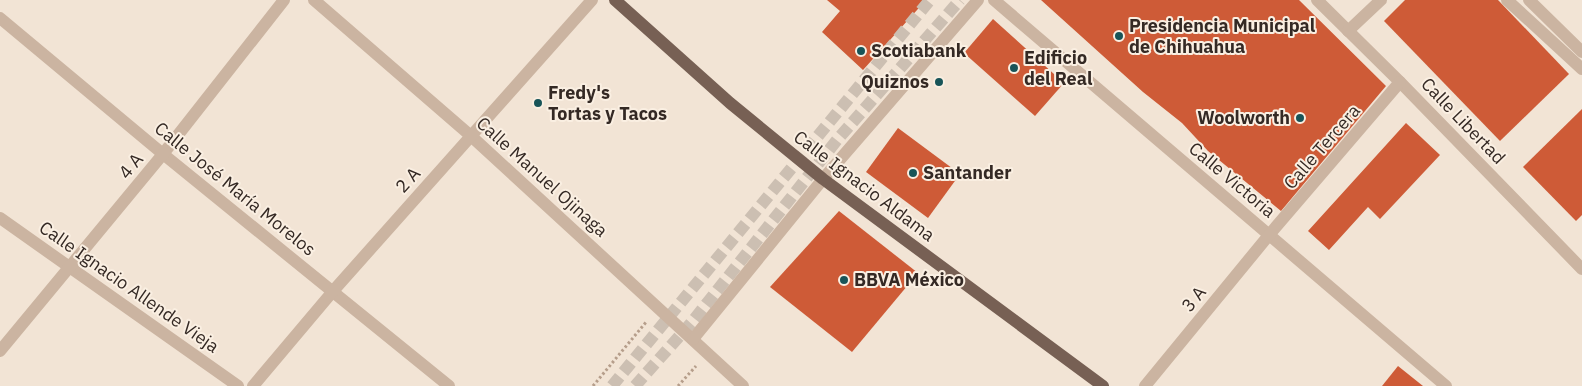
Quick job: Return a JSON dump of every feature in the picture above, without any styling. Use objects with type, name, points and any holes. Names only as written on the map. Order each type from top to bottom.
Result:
[{"type":"main road","name":"Calle Ignacio Aldama","points":[[615,0],[730,103],[823,180],[1103,386]]},
{"type":"street","name":"4 A","points":[[0,351],[163,154],[284,0]]},
{"type":"street","name":"Calle Manuel Ojinaga","points":[[314,0],[471,136],[659,307],[742,386]]},
{"type":"street","name":"2 A","points":[[253,386],[334,290],[592,0]]},
{"type":"street","points":[[693,339],[823,180],[978,0]]},
{"type":"street","name":"Calle Victoria","points":[[994,0],[1446,386]]},
{"type":"street","name":"Calle Libertad","points":[[1317,0],[1400,82],[1582,269]]},
{"type":"street","points":[[1348,31],[1381,0]]},
{"type":"street","points":[[1507,0],[1582,69]]},
{"type":"street","points":[[1529,0],[1582,52]]},
{"type":"street","name":"Calle José María Morelos","points":[[0,18],[163,154],[334,290],[449,386]]},
{"type":"street","name":"Calle Tercera","points":[[1269,235],[1400,82]]},
{"type":"street","name":"Calle Ignacio Allende Vieja","points":[[0,218],[71,266],[238,386]]},
{"type":"street","name":"3 A","points":[[1145,386],[1269,235]]},
{"type":"path","points":[[593,386],[659,307]]},
{"type":"path","points":[[678,386],[708,353]]},
{"type":"building","name":"Scotiabank","points":[[827,0],[926,0],[863,70],[822,32],[840,11]]},
{"type":"building","points":[[1041,0],[1299,0],[1386,86],[1281,211],[1208,151],[1182,123],[1143,92]]},
{"type":"building","points":[[1405,0],[1498,0],[1569,74],[1500,141],[1384,21]]},
{"type":"building","name":"Edificio del Real","points":[[993,19],[1064,83],[1035,116],[964,53]]},
{"type":"building","points":[[1582,109],[1582,215],[1576,221],[1523,167]]},
{"type":"building","points":[[1406,123],[1440,155],[1380,219],[1368,207],[1329,250],[1308,231]]},
{"type":"building","name":"Santander","points":[[898,128],[960,174],[928,218],[866,172]]},
{"type":"building","name":"BBVA México","points":[[839,211],[918,273],[852,352],[770,287]]},
{"type":"building","points":[[1398,366],[1423,386],[1382,386]]},
{"type":"tunnel","points":[[612,386],[930,0]]},
{"type":"tunnel","points":[[635,386],[692,322],[837,140],[960,0]]},
{"type":"place","name":"Presidencia Municipal de Chihuahua","points":[[1119,36]]},
{"type":"place","name":"Scotiabank","points":[[861,51]]},
{"type":"place","name":"Edificio del Real","points":[[1014,68]]},
{"type":"place","name":"Quiznos","points":[[939,82]]},
{"type":"place","name":"Fredy's Tortas y Tacos","points":[[538,103]]},
{"type":"place","name":"Woolworth","points":[[1300,118]]},
{"type":"place","name":"Santander","points":[[913,173]]},
{"type":"place","name":"BBVA México","points":[[844,280]]}]
